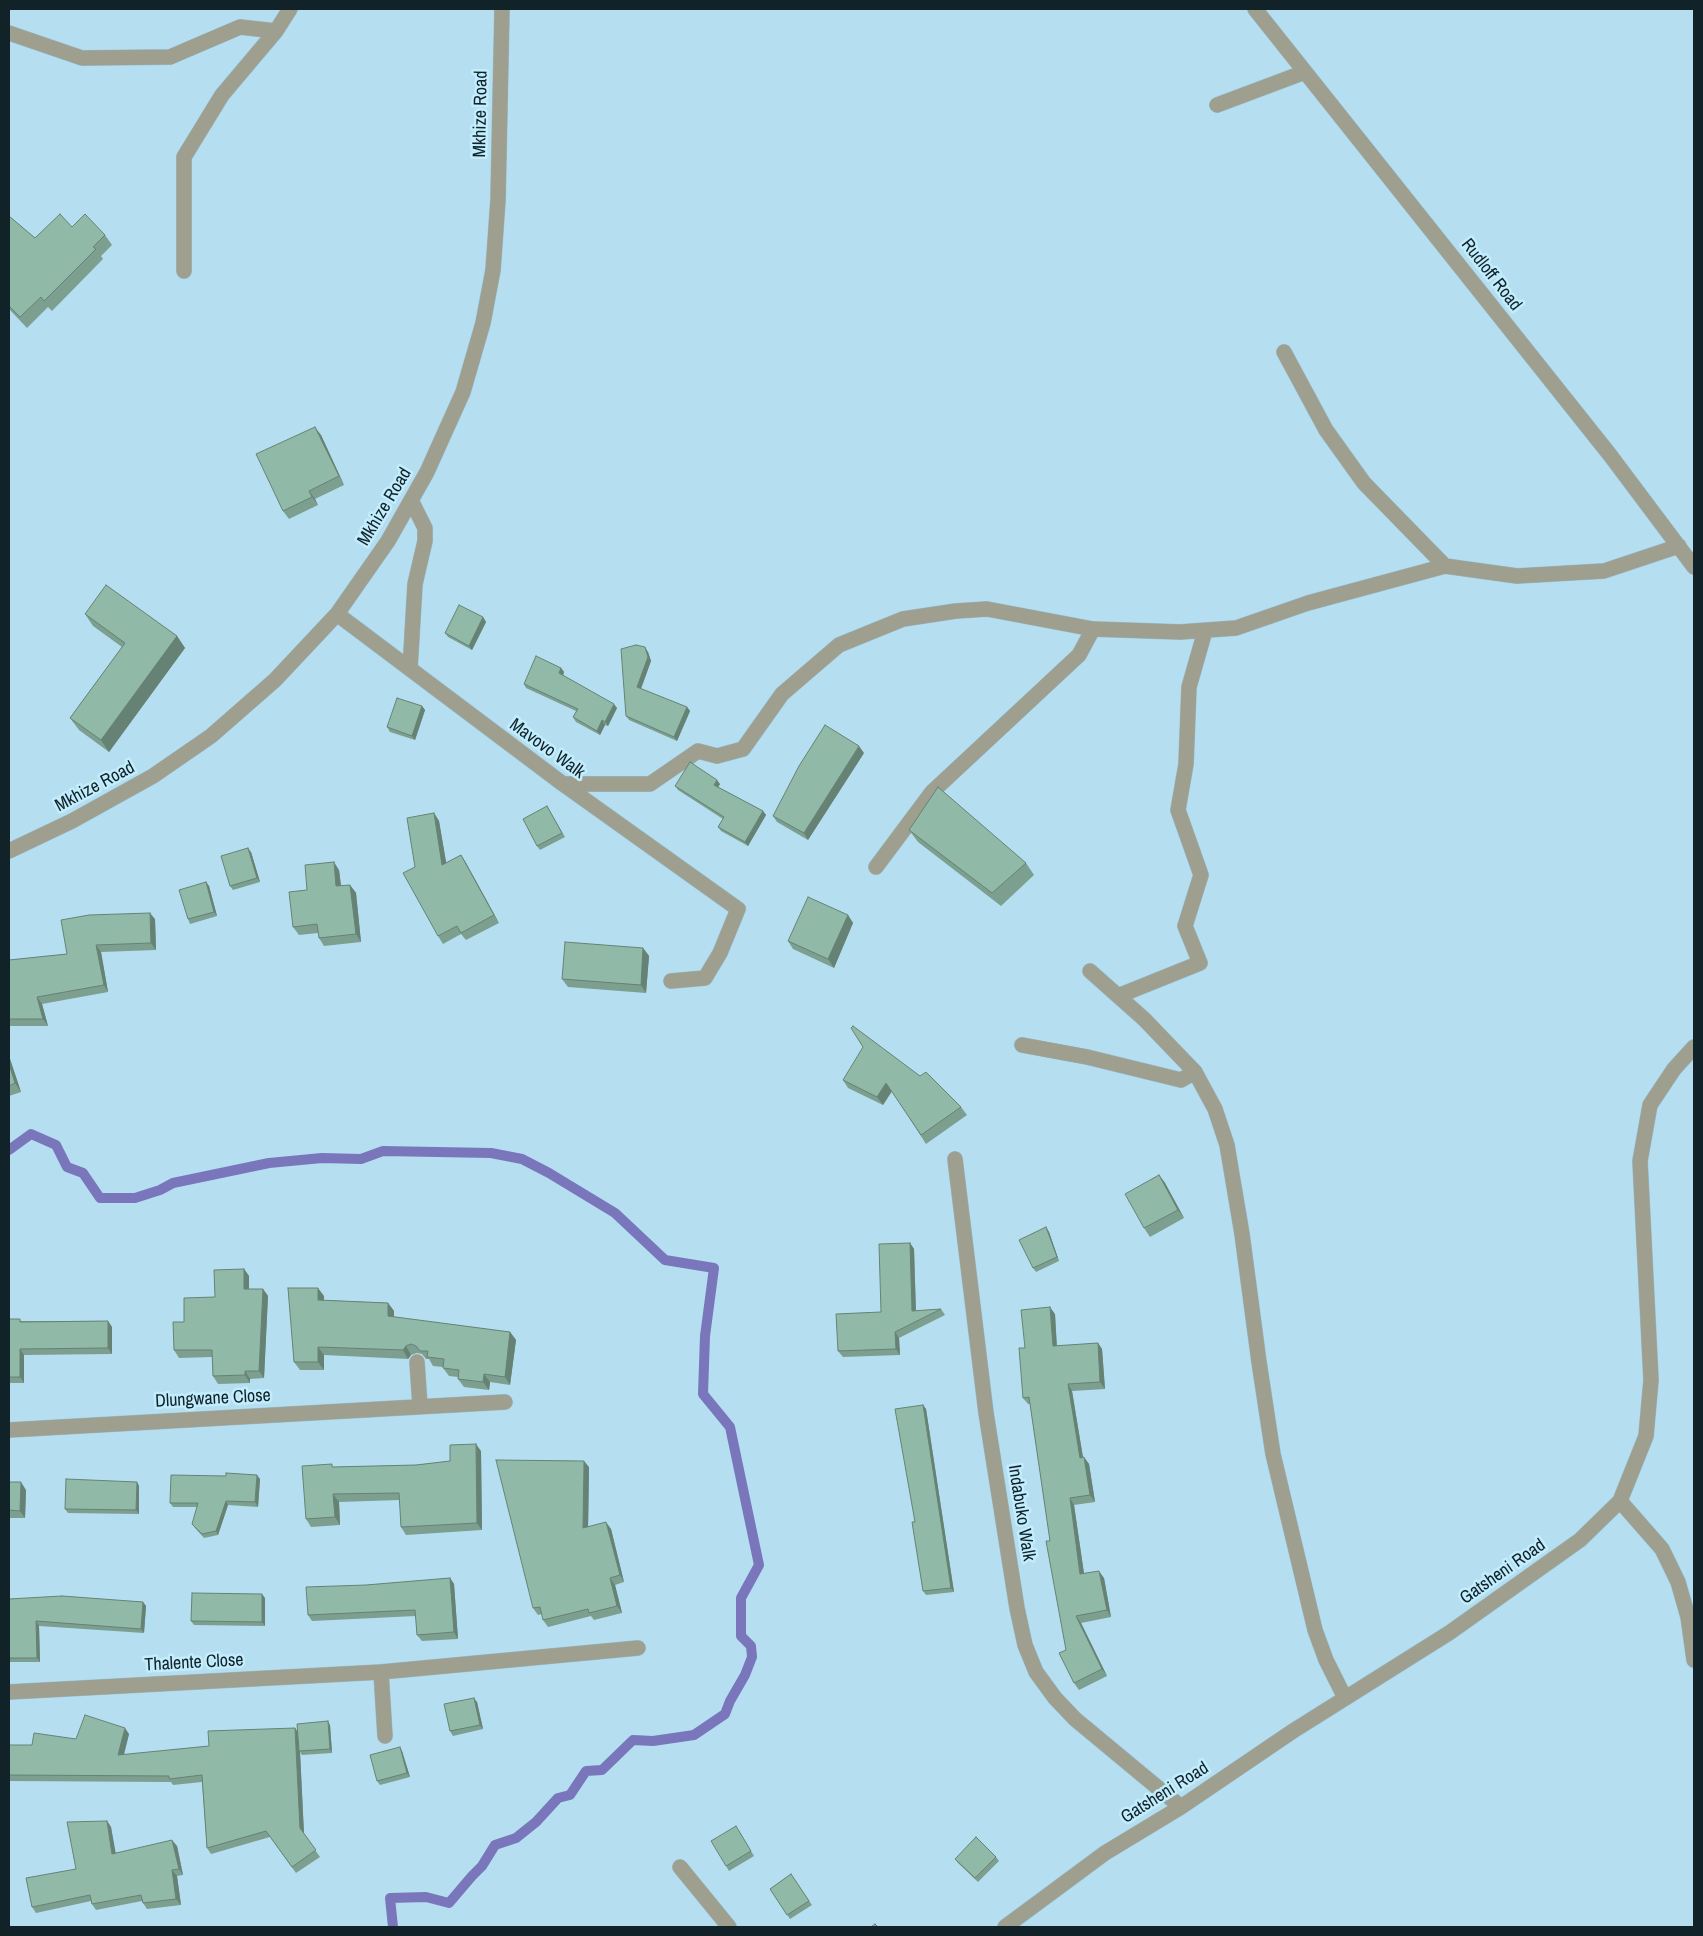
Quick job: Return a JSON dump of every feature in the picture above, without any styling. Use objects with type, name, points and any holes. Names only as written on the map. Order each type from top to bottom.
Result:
[{"type":"street","points":[[184,271],[184,157],[222,95],[276,31],[290,9]]},
{"type":"street","name":"Mkhize Road","points":[[9,851],[72,821],[153,776],[211,736],[275,680],[337,614],[388,541],[427,472],[463,392],[483,323],[493,270],[498,200],[502,9]]},
{"type":"street","name":"Rudloff Road","points":[[1255,9],[1610,455],[1694,567]]},
{"type":"street","points":[[9,33],[82,58],[101,58],[170,57],[240,27],[276,31]]},
{"type":"street","points":[[1217,104],[1305,72]]},
{"type":"street","points":[[1284,352],[1326,430],[1364,483],[1445,566]]},
{"type":"street","points":[[410,669],[415,584],[425,541],[424,528],[411,500]]},
{"type":"street","points":[[563,784],[650,784],[698,751],[717,756],[743,749],[782,694],[839,645],[904,619],[956,611],[987,609],[1093,629],[1206,631],[1236,628],[1308,603],[1445,566],[1517,576],[1604,571],[1679,546]]},
{"type":"street","name":"Mavovo Walk","points":[[337,614],[563,784],[738,909],[720,953],[705,978],[671,981]]},
{"type":"street","points":[[876,867],[932,792],[1079,655],[1093,629]]},
{"type":"street","points":[[1118,996],[1200,963],[1185,926],[1201,875],[1178,810],[1186,764],[1189,686],[1206,631]]},
{"type":"street","points":[[1090,971],[1144,1018],[1195,1072],[1215,1109],[1227,1145],[1246,1259],[1273,1454],[1315,1630],[1326,1660],[1345,1698]]},
{"type":"street","points":[[1022,1045],[1087,1057],[1181,1080],[1195,1072]]},
{"type":"street","name":"Gatsheni Road","points":[[1005,1927],[1105,1853],[1181,1807],[1345,1698],[1449,1633],[1580,1540],[1620,1501],[1646,1436],[1651,1380],[1640,1161],[1650,1105],[1674,1070],[1694,1047]]},
{"type":"street","name":"Indabuko Walk","points":[[955,1159],[986,1413],[1016,1608],[1025,1645],[1036,1672],[1075,1719],[1181,1807]]},
{"type":"street","points":[[417,1362],[420,1406]]},
{"type":"street","name":"Dlungwane Close","points":[[9,1430],[505,1402]]},
{"type":"street","points":[[1620,1501],[1662,1549],[1678,1582],[1688,1617],[1694,1660]]},
{"type":"street","name":"Thalente Close","points":[[9,1692],[380,1672],[638,1648]]},
{"type":"street","points":[[380,1672],[385,1736]]},
{"type":"street","points":[[680,1867],[729,1927]]},
{"type":"building","points":[[60,214],[72,227],[85,214],[105,235],[93,247],[96,249],[44,301],[41,297],[20,317],[9,306],[9,216],[35,238]]},
{"type":"building","points":[[315,427],[339,476],[309,491],[312,497],[283,511],[256,454]]},
{"type":"building","points":[[106,585],[177,636],[101,740],[70,718],[125,643],[85,614]]},
{"type":"building","points":[[459,605],[483,617],[469,646],[445,633]]},
{"type":"building","points":[[636,645],[645,647],[648,657],[637,687],[687,707],[674,737],[626,716],[621,649]]},
{"type":"building","points":[[536,656],[561,668],[559,673],[614,704],[605,722],[602,720],[597,731],[573,717],[578,709],[524,684]]},
{"type":"building","points":[[397,698],[422,706],[412,736],[387,727]]},
{"type":"building","points":[[825,725],[859,746],[804,833],[773,816],[799,766]]},
{"type":"building","points":[[690,762],[717,780],[714,785],[763,811],[745,842],[718,827],[724,817],[675,786]]},
{"type":"building","points":[[938,787],[1026,863],[992,893],[909,830]]},
{"type":"building","points":[[547,806],[562,833],[537,846],[523,819]]},
{"type":"building","points":[[434,813],[442,865],[461,855],[494,915],[461,933],[457,926],[438,936],[403,873],[415,867],[407,818]]},
{"type":"building","points":[[248,848],[257,878],[230,886],[221,856]]},
{"type":"building","points":[[334,862],[336,886],[350,885],[356,934],[319,938],[317,924],[293,927],[289,892],[307,890],[305,865]]},
{"type":"building","points":[[206,882],[214,912],[188,919],[179,890]]},
{"type":"building","points":[[808,897],[848,915],[828,959],[788,941]]},
{"type":"building","points":[[150,913],[151,943],[96,945],[104,985],[37,997],[43,1019],[9,1019],[9,960],[67,954],[61,920],[89,915]]},
{"type":"building","points":[[565,942],[643,948],[641,985],[562,979]]},
{"type":"building","points":[[853,1026],[920,1076],[926,1072],[961,1107],[921,1135],[886,1083],[877,1097],[843,1080],[863,1047],[851,1028]]},
{"type":"building","points":[[9,1064],[15,1083],[9,1086]]},
{"type":"building","points":[[1159,1175],[1178,1210],[1144,1228],[1125,1194]]},
{"type":"building","points":[[1046,1227],[1057,1257],[1033,1268],[1019,1240]]},
{"type":"building","points":[[910,1243],[912,1311],[941,1309],[895,1332],[896,1349],[838,1351],[836,1314],[881,1312],[879,1244]]},
{"type":"building","points":[[244,1269],[244,1289],[263,1289],[259,1371],[245,1371],[245,1375],[213,1376],[212,1350],[174,1350],[173,1322],[184,1322],[184,1298],[215,1297],[214,1270]]},
{"type":"building","points":[[288,1288],[318,1288],[318,1300],[388,1303],[388,1316],[510,1332],[505,1377],[484,1374],[483,1382],[458,1379],[459,1370],[443,1368],[444,1359],[427,1357],[428,1351],[420,1351],[411,1344],[403,1350],[318,1347],[318,1362],[294,1362]]},
{"type":"building","points":[[1050,1307],[1053,1346],[1098,1343],[1100,1382],[1068,1384],[1080,1458],[1084,1457],[1090,1495],[1070,1498],[1080,1574],[1099,1571],[1107,1610],[1076,1616],[1102,1669],[1074,1683],[1059,1653],[1066,1650],[1046,1541],[1050,1541],[1029,1397],[1023,1398],[1019,1348],[1025,1348],[1021,1310]]},
{"type":"building","points":[[9,1319],[20,1319],[20,1322],[108,1321],[108,1348],[20,1349],[20,1377],[9,1377]]},
{"type":"building","points":[[923,1405],[951,1588],[923,1591],[912,1522],[915,1522],[895,1409]]},
{"type":"building","points":[[476,1444],[477,1523],[401,1527],[399,1493],[333,1494],[335,1517],[306,1519],[302,1466],[332,1464],[332,1467],[416,1465],[450,1461],[450,1445]]},
{"type":"building","points":[[496,1460],[584,1461],[583,1528],[606,1522],[620,1575],[610,1578],[617,1606],[589,1613],[588,1609],[543,1620],[540,1607],[533,1608]]},
{"type":"building","points":[[226,1473],[257,1475],[255,1502],[226,1501],[216,1531],[202,1534],[192,1524],[198,1503],[170,1503],[171,1475],[226,1476]]},
{"type":"building","points":[[66,1479],[137,1482],[136,1510],[65,1509]]},
{"type":"building","points":[[9,1482],[21,1482],[20,1511],[9,1510]]},
{"type":"building","points":[[450,1578],[454,1632],[417,1635],[415,1610],[308,1615],[306,1587],[366,1585]]},
{"type":"building","points":[[192,1593],[262,1594],[262,1622],[191,1621]]},
{"type":"building","points":[[62,1596],[143,1602],[141,1629],[36,1621],[37,1658],[9,1658],[9,1599]]},
{"type":"building","points":[[474,1698],[480,1725],[450,1731],[444,1704]]},
{"type":"building","points":[[85,1715],[125,1728],[118,1755],[209,1746],[208,1731],[295,1728],[300,1828],[316,1850],[292,1867],[266,1831],[207,1848],[202,1775],[169,1779],[169,1776],[9,1775],[9,1745],[32,1745],[34,1733],[76,1739]]},
{"type":"building","points":[[328,1721],[330,1749],[299,1751],[297,1724]]},
{"type":"building","points":[[400,1747],[407,1773],[377,1781],[370,1755]]},
{"type":"building","points":[[107,1821],[112,1854],[172,1840],[179,1869],[172,1870],[176,1899],[143,1903],[141,1895],[92,1904],[90,1895],[32,1907],[26,1878],[76,1869],[67,1822]]},
{"type":"building","points":[[736,1826],[751,1851],[726,1866],[711,1841]]},
{"type":"building","points":[[976,1837],[996,1857],[975,1878],[955,1859]]},
{"type":"building","points":[[791,1874],[809,1901],[787,1915],[770,1889]]},
{"type":"waterway","points":[[9,1150],[31,1134],[56,1145],[67,1167],[83,1173],[100,1198],[135,1198],[160,1190],[173,1183],[269,1163],[322,1158],[361,1159],[383,1151],[491,1153],[522,1159],[615,1213],[665,1260],[714,1268],[705,1336],[703,1394],[730,1427],[759,1565],[741,1598],[741,1636],[751,1646],[752,1657],[745,1675],[725,1714],[694,1735],[653,1741],[633,1740],[602,1770],[586,1771],[570,1795],[558,1798],[536,1822],[516,1838],[495,1845],[482,1866],[449,1903],[426,1897],[390,1898],[393,1927]]}]
